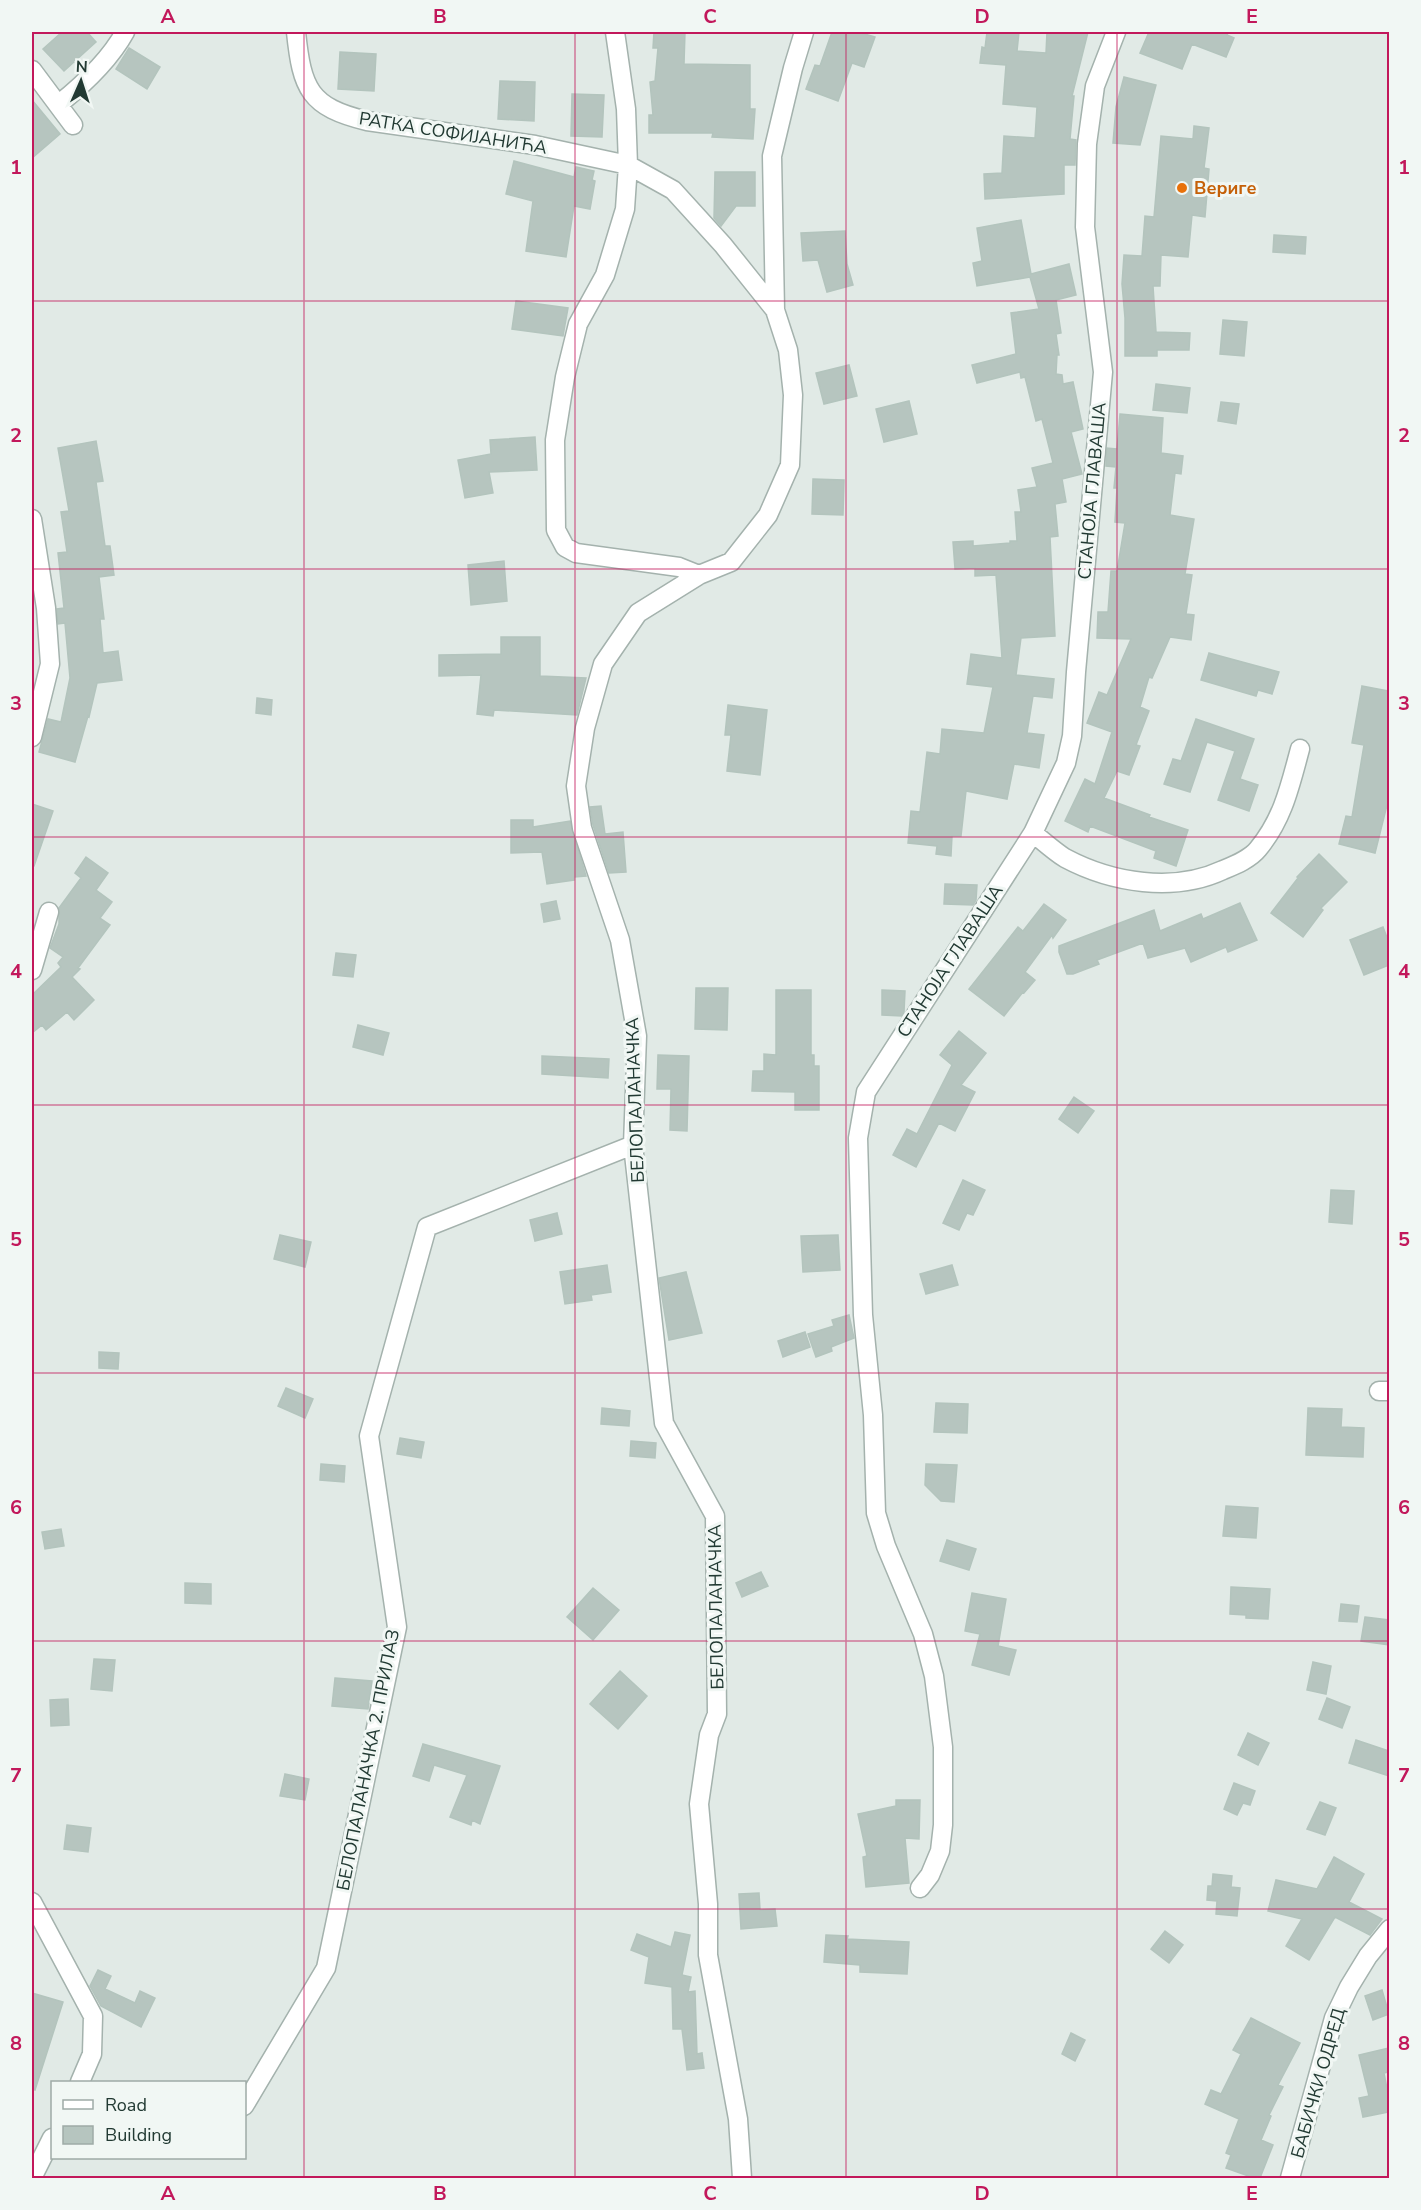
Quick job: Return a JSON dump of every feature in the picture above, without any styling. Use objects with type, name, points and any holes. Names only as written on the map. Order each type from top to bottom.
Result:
[{"type":"street","points":[[59,104],[83,85],[103,63],[125,32]]},
{"type":"street","name":"РАТКА СОФИЈАНИЋА","points":[[296,32],[299,60],[307,88],[318,100],[341,114],[367,121],[535,145],[628,165],[673,190],[723,244],[774,310]]},
{"type":"street","points":[[615,32],[626,109],[628,165],[625,210],[605,275],[578,324],[565,377],[555,440],[556,530],[565,547],[576,553],[679,567],[699,575]]},
{"type":"street","name":"БЕЛОПАЛАНАЧКА","points":[[742,2178],[738,2119],[708,1955],[708,1904],[699,1804],[709,1735],[717,1714],[715,1516],[663,1423],[633,1145],[637,1036],[620,940],[582,828],[576,786],[585,728],[603,664],[638,613],[699,575],[731,562],[768,515],[790,465],[793,395],[788,350],[774,310],[772,156],[804,32]]},
{"type":"street","name":"СТАНОЈА ГЛАВАША","points":[[920,1888],[930,1875],[940,1851],[943,1825],[943,1747],[934,1676],[923,1634],[886,1546],[876,1513],[873,1415],[863,1316],[858,1138],[866,1092],[1033,833],[1066,763],[1072,736],[1103,372],[1084,227],[1087,144],[1095,87],[1116,32]]},
{"type":"street","points":[[32,70],[73,125]]},
{"type":"street","points":[[32,519],[46,608],[50,664],[32,737]]},
{"type":"street","points":[[1033,833],[1064,857],[1095,872],[1125,880],[1154,883],[1183,881],[1212,875],[1256,852],[1269,835],[1280,818],[1300,749]]},
{"type":"street","points":[[32,970],[49,912]]},
{"type":"street","name":"БЕЛОПАЛАНАЧКА 2. ПРИЛАЗ","points":[[246,2103],[326,1968],[397,1627],[369,1436],[427,1227],[633,1145]]},
{"type":"street","points":[[32,1902],[93,2016],[92,2054],[80,2081]]},
{"type":"street","name":"БАБИЧКИ ОДРЕД","points":[[1290,2178],[1334,2018],[1368,1956],[1389,1929]]},
{"type":"street","points":[[32,2178],[51,2140]]},
{"type":"building","points":[[62,32],[87,32],[96,42],[64,71],[43,49]]},
{"type":"building","points":[[654,32],[685,32],[684,64],[750,65],[750,109],[755,109],[753,139],[712,137],[713,133],[649,133],[649,115],[653,115],[650,82],[655,81],[658,48],[653,48]]},
{"type":"building","points":[[832,32],[858,32],[875,37],[864,67],[852,63],[838,101],[806,89],[815,65],[820,66]]},
{"type":"building","points":[[987,32],[1019,32],[1017,51],[1046,53],[1047,32],[1088,32],[1072,96],[1074,96],[1070,139],[1076,140],[1075,165],[1064,165],[1064,194],[985,199],[984,174],[1002,173],[1004,136],[1035,138],[1037,107],[1003,104],[1006,65],[980,63]]},
{"type":"building","points":[[1149,32],[1229,32],[1227,35],[1234,38],[1226,57],[1192,44],[1182,69],[1140,53]]},
{"type":"building","points":[[129,48],[160,67],[147,89],[116,69]]},
{"type":"building","points":[[340,52],[376,54],[374,91],[338,89]]},
{"type":"building","points":[[1124,77],[1156,85],[1140,145],[1113,143],[1116,107]]},
{"type":"building","points":[[500,81],[535,82],[534,121],[498,119]]},
{"type":"building","points":[[572,94],[604,95],[602,137],[571,136]]},
{"type":"building","points":[[32,100],[60,134],[32,158]]},
{"type":"building","points":[[1194,126],[1209,128],[1204,168],[1209,169],[1205,217],[1192,215],[1188,257],[1161,255],[1160,286],[1153,286],[1156,332],[1190,333],[1189,350],[1157,350],[1157,356],[1125,356],[1122,284],[1124,255],[1142,256],[1145,216],[1154,217],[1161,136],[1193,139]]},
{"type":"building","points":[[514,161],[574,177],[576,167],[594,171],[592,180],[595,181],[590,209],[574,206],[566,257],[526,251],[533,201],[506,194]]},
{"type":"building","points":[[715,172],[755,172],[755,206],[736,206],[721,226],[714,218]]},
{"type":"building","points":[[1021,220],[1031,274],[1069,264],[1076,295],[1056,300],[1061,333],[1056,334],[1059,355],[1057,355],[1056,374],[1062,375],[1063,384],[1073,382],[1083,429],[1071,432],[1082,474],[1062,479],[1066,502],[1055,504],[1058,536],[1050,537],[1055,636],[1021,638],[1016,675],[1054,679],[1052,698],[1033,696],[1027,733],[1044,735],[1039,768],[1014,764],[1007,799],[966,791],[961,836],[952,836],[951,856],[936,854],[937,846],[908,843],[911,811],[920,812],[927,752],[940,754],[942,729],[984,733],[993,687],[967,684],[971,654],[1002,658],[996,575],[975,576],[975,568],[955,569],[953,542],[973,541],[973,546],[1017,541],[1015,512],[1021,512],[1018,490],[1037,487],[1032,468],[1053,463],[1042,419],[1036,421],[1025,377],[1021,378],[1020,372],[977,383],[972,365],[1016,354],[1011,313],[1039,309],[1030,277],[977,286],[973,263],[982,261],[977,228]]},
{"type":"building","points":[[845,231],[847,264],[853,285],[827,292],[818,260],[803,261],[801,233]]},
{"type":"building","points":[[1274,235],[1306,237],[1305,254],[1273,252]]},
{"type":"building","points":[[516,301],[568,308],[563,336],[512,329]]},
{"type":"building","points":[[1223,320],[1247,322],[1244,356],[1220,354]]},
{"type":"building","points":[[849,365],[857,396],[824,404],[816,373]]},
{"type":"building","points":[[1156,384],[1190,388],[1187,413],[1153,410]]},
{"type":"building","points":[[909,401],[917,434],[884,442],[876,409]]},
{"type":"building","points":[[1221,402],[1239,404],[1236,424],[1218,421]]},
{"type":"building","points":[[1120,414],[1163,418],[1161,453],[1183,456],[1181,474],[1175,473],[1170,515],[1194,519],[1185,574],[1192,575],[1186,614],[1194,615],[1191,640],[1170,637],[1152,678],[1149,677],[1140,707],[1149,711],[1136,745],[1140,746],[1129,775],[1117,771],[1104,798],[1188,830],[1176,866],[1154,858],[1156,851],[1090,826],[1088,832],[1065,821],[1085,779],[1095,784],[1112,732],[1087,723],[1099,692],[1107,695],[1131,639],[1097,638],[1098,612],[1108,612],[1111,571],[1117,571],[1125,523],[1115,522],[1116,467],[1106,466],[1107,448],[1117,449]]},
{"type":"building","points":[[535,437],[537,470],[489,472],[493,493],[465,498],[458,460],[491,454],[490,440]]},
{"type":"building","points":[[96,441],[103,481],[96,482],[105,546],[110,546],[114,575],[99,577],[104,619],[100,619],[103,653],[118,651],[122,680],[97,683],[75,762],[39,752],[48,719],[61,722],[70,678],[65,623],[58,624],[57,609],[64,608],[58,553],[67,552],[61,512],[69,511],[58,448]]},
{"type":"building","points":[[813,479],[844,480],[843,515],[812,514]]},
{"type":"building","points":[[504,561],[507,601],[471,605],[468,565]]},
{"type":"building","points":[[501,637],[540,637],[540,676],[586,678],[577,715],[494,710],[493,716],[477,714],[481,675],[439,676],[439,655],[501,654]]},
{"type":"building","points":[[1209,653],[1279,672],[1272,694],[1258,690],[1256,696],[1201,680]]},
{"type":"building","points":[[1362,686],[1389,691],[1389,805],[1387,805],[1375,853],[1339,844],[1346,816],[1352,817],[1364,745],[1352,743]]},
{"type":"building","points":[[257,698],[272,700],[271,715],[256,713]]},
{"type":"building","points":[[728,705],[767,710],[760,775],[727,771],[731,735],[725,735]]},
{"type":"building","points":[[1196,719],[1254,739],[1240,779],[1258,785],[1249,811],[1218,800],[1235,751],[1207,742],[1190,792],[1164,784],[1173,759],[1181,761]]},
{"type":"building","points":[[32,804],[53,811],[34,866],[32,866]]},
{"type":"building","points":[[601,806],[605,834],[623,832],[626,872],[609,873],[593,825],[590,807]]},
{"type":"building","points":[[511,820],[533,820],[533,827],[570,821],[586,876],[547,884],[542,852],[511,853]]},
{"type":"building","points":[[1319,854],[1347,882],[1321,908],[1323,910],[1303,937],[1271,913],[1297,877]]},
{"type":"building","points":[[86,857],[108,873],[96,890],[112,902],[100,918],[110,925],[72,977],[94,1000],[74,1020],[67,1012],[46,1030],[42,1025],[32,1033],[32,995],[61,967],[58,963],[63,957],[50,948],[59,924],[59,908],[81,878],[75,873]]},
{"type":"building","points":[[945,884],[977,885],[976,900],[973,905],[944,904]]},
{"type":"building","points":[[556,901],[560,919],[544,922],[541,904]]},
{"type":"building","points":[[1240,903],[1257,940],[1228,952],[1226,947],[1191,962],[1185,948],[1148,958],[1143,943],[1097,960],[1099,964],[1067,974],[1059,952],[1059,946],[1154,910],[1160,931],[1201,914],[1203,919]]},
{"type":"building","points":[[1044,904],[1066,920],[1025,972],[1035,980],[1004,1016],[969,989],[1018,927],[1023,931]]},
{"type":"building","points":[[1383,927],[1389,943],[1389,965],[1364,975],[1350,940]]},
{"type":"building","points":[[336,953],[356,955],[353,977],[333,975]]},
{"type":"building","points":[[696,988],[728,988],[727,1030],[695,1029]]},
{"type":"building","points":[[776,990],[811,990],[811,1055],[814,1055],[814,1066],[819,1066],[819,1110],[795,1110],[795,1092],[752,1091],[753,1071],[764,1071],[764,1054],[776,1055]]},
{"type":"building","points":[[882,990],[905,991],[902,1016],[882,1015]]},
{"type":"building","points":[[358,1025],[389,1033],[383,1055],[353,1047]]},
{"type":"building","points":[[959,1031],[986,1053],[961,1085],[975,1092],[955,1131],[939,1123],[916,1167],[893,1155],[907,1129],[917,1134],[952,1065],[940,1055]]},
{"type":"building","points":[[658,1055],[689,1056],[687,1131],[670,1130],[671,1089],[657,1089]]},
{"type":"building","points":[[542,1056],[609,1059],[608,1078],[542,1074]]},
{"type":"building","points":[[1074,1097],[1094,1111],[1078,1133],[1059,1119]]},
{"type":"building","points":[[963,1180],[985,1190],[973,1215],[967,1213],[959,1230],[943,1223]]},
{"type":"building","points":[[1331,1190],[1354,1191],[1352,1224],[1329,1222]]},
{"type":"building","points":[[557,1213],[562,1234],[535,1241],[530,1220]]},
{"type":"building","points":[[280,1235],[311,1242],[305,1267],[274,1259]]},
{"type":"building","points":[[838,1235],[840,1270],[803,1272],[801,1236]]},
{"type":"building","points":[[607,1265],[611,1292],[591,1295],[592,1300],[565,1304],[560,1272]]},
{"type":"building","points":[[952,1265],[958,1285],[926,1294],[920,1274]]},
{"type":"building","points":[[686,1272],[702,1333],[669,1340],[659,1278]]},
{"type":"building","points":[[849,1315],[854,1338],[831,1347],[832,1351],[816,1357],[808,1334],[834,1326],[832,1320]]},
{"type":"building","points":[[805,1332],[810,1347],[783,1357],[778,1341]]},
{"type":"building","points":[[99,1352],[119,1353],[118,1369],[99,1368]]},
{"type":"building","points":[[286,1388],[313,1399],[305,1418],[278,1406]]},
{"type":"building","points":[[936,1403],[968,1404],[967,1433],[934,1432]]},
{"type":"building","points":[[602,1408],[630,1411],[629,1426],[601,1424]]},
{"type":"building","points":[[1308,1408],[1342,1409],[1341,1427],[1364,1428],[1363,1457],[1306,1455]]},
{"type":"building","points":[[400,1438],[424,1442],[421,1458],[397,1454]]},
{"type":"building","points":[[631,1441],[656,1443],[655,1458],[630,1456]]},
{"type":"building","points":[[321,1464],[345,1466],[344,1482],[320,1480]]},
{"type":"building","points":[[926,1464],[957,1465],[954,1502],[941,1501],[925,1485]]},
{"type":"building","points":[[1226,1506],[1258,1508],[1256,1538],[1223,1536]]},
{"type":"building","points":[[61,1529],[64,1546],[45,1549],[42,1532]]},
{"type":"building","points":[[947,1540],[976,1549],[969,1570],[940,1561]]},
{"type":"building","points":[[761,1572],[768,1586],[742,1597],[736,1583]]},
{"type":"building","points":[[185,1583],[211,1584],[211,1604],[185,1603]]},
{"type":"building","points":[[1231,1587],[1270,1589],[1268,1619],[1246,1618],[1246,1615],[1230,1614]]},
{"type":"building","points":[[593,1588],[619,1610],[593,1640],[567,1617]]},
{"type":"building","points":[[972,1593],[1006,1599],[998,1646],[1016,1650],[1009,1675],[972,1665],[980,1634],[965,1631]]},
{"type":"building","points":[[1341,1604],[1359,1606],[1357,1622],[1339,1621]]},
{"type":"building","points":[[1365,1617],[1389,1620],[1389,1645],[1361,1641]]},
{"type":"building","points":[[94,1659],[115,1660],[112,1691],[91,1689]]},
{"type":"building","points":[[1313,1662],[1331,1666],[1326,1694],[1307,1690]]},
{"type":"building","points":[[620,1671],[647,1696],[618,1729],[590,1704]]},
{"type":"building","points":[[335,1678],[372,1681],[368,1709],[332,1706]]},
{"type":"building","points":[[1327,1698],[1350,1707],[1342,1728],[1319,1719]]},
{"type":"building","points":[[68,1699],[69,1725],[51,1726],[50,1700]]},
{"type":"building","points":[[1248,1733],[1269,1743],[1258,1765],[1238,1755]]},
{"type":"building","points":[[1356,1740],[1389,1751],[1389,1776],[1349,1763]]},
{"type":"building","points":[[423,1744],[500,1766],[480,1824],[472,1820],[471,1825],[450,1817],[467,1775],[434,1765],[429,1781],[413,1776]]},
{"type":"building","points":[[285,1774],[309,1779],[305,1800],[280,1796]]},
{"type":"building","points":[[1234,1783],[1255,1791],[1250,1805],[1243,1803],[1237,1815],[1224,1809]]},
{"type":"building","points":[[896,1800],[920,1800],[919,1839],[905,1838],[909,1883],[866,1887],[863,1857],[867,1856],[858,1814],[896,1806]]},
{"type":"building","points":[[1320,1802],[1336,1808],[1325,1835],[1307,1829]]},
{"type":"building","points":[[67,1825],[91,1828],[88,1852],[64,1849]]},
{"type":"building","points":[[1334,1857],[1364,1874],[1349,1902],[1382,1919],[1370,1935],[1335,1917],[1309,1960],[1286,1946],[1302,1919],[1268,1911],[1276,1880],[1317,1889]]},
{"type":"building","points":[[1213,1874],[1232,1876],[1231,1887],[1240,1888],[1237,1916],[1216,1914],[1217,1901],[1207,1900],[1208,1886],[1212,1886]]},
{"type":"building","points":[[759,1893],[760,1910],[775,1909],[777,1926],[741,1929],[739,1894]]},
{"type":"building","points":[[1165,1931],[1183,1945],[1169,1963],[1151,1949]]},
{"type":"building","points":[[675,1932],[690,1935],[682,1975],[691,1977],[688,1992],[695,1991],[697,2054],[702,2053],[704,2068],[687,2070],[682,2029],[673,2029],[672,1987],[645,1983],[649,1957],[631,1950],[637,1934],[671,1947]]},
{"type":"building","points":[[826,1935],[848,1936],[847,1939],[909,1942],[907,1974],[860,1972],[860,1965],[824,1962]]},
{"type":"building","points":[[98,1970],[111,1976],[105,1989],[135,2003],[140,1991],[155,1998],[141,2027],[101,2006],[90,1986]]},
{"type":"building","points":[[1382,1990],[1389,2014],[1373,2020],[1365,1996]]},
{"type":"building","points":[[32,1993],[63,2002],[35,2090],[32,2089]]},
{"type":"building","points":[[1251,2018],[1300,2043],[1278,2085],[1283,2087],[1269,2115],[1271,2116],[1261,2140],[1273,2145],[1260,2178],[1226,2168],[1231,2155],[1226,2153],[1239,2119],[1205,2104],[1211,2090],[1221,2094],[1241,2054],[1233,2050]]},
{"type":"building","points":[[1071,2033],[1085,2040],[1075,2061],[1062,2054]]},
{"type":"building","points":[[1389,2048],[1389,2072],[1384,2073],[1389,2112],[1363,2117],[1359,2098],[1369,2096],[1359,2055]]},
{"type":"place","name":"Вериге","points":[[1182,188]]}]
